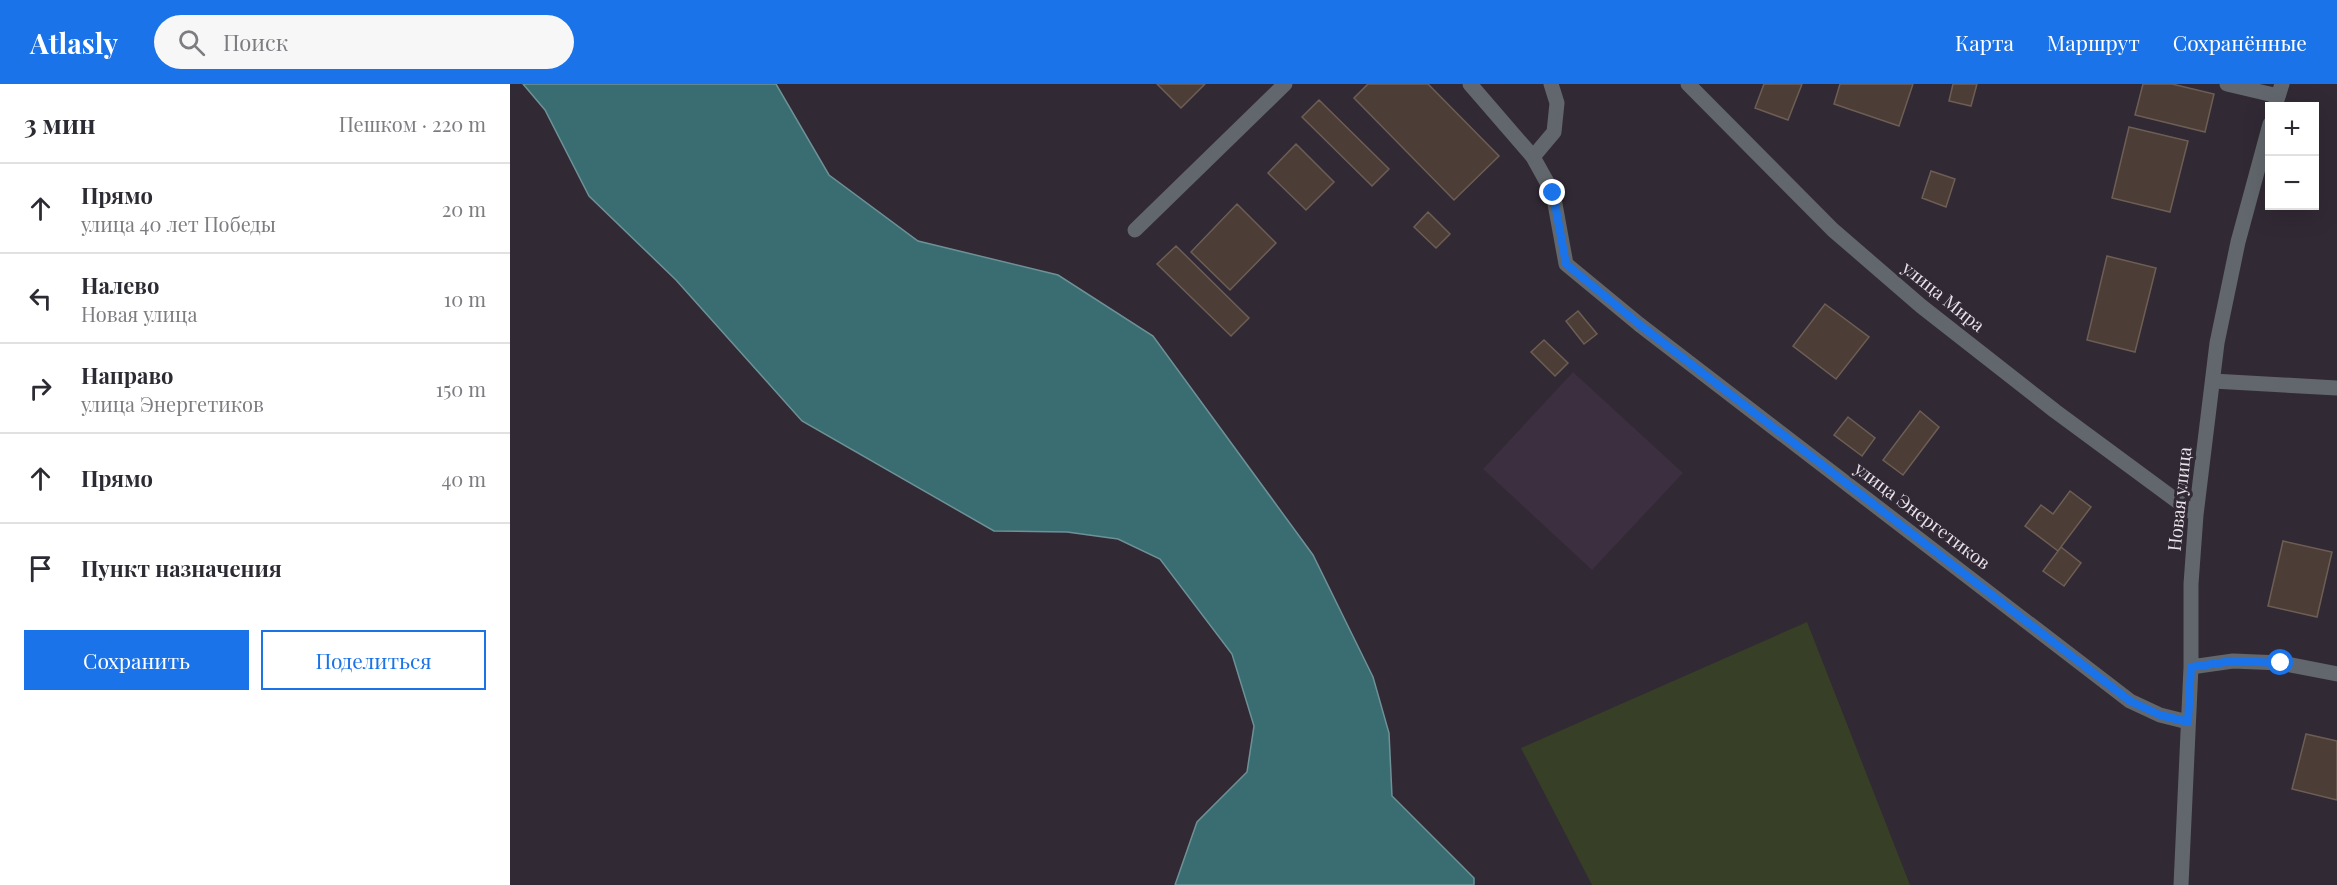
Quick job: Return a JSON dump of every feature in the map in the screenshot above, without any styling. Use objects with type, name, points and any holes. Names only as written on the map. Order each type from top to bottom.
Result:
[{"type":"street","points":[[1135,230],[1285,84]]},
{"type":"street","name":"улица Энергетиков","points":[[1470,84],[1533,157],[1553,193],[1566,264],[1640,325],[2130,701],[2160,715],[2188,722]]},
{"type":"street","points":[[1533,157],[1554,132],[1557,103],[1551,84]]},
{"type":"street","name":"улица Мира","points":[[1688,84],[1833,230],[1921,306],[2055,411],[2196,514]]},
{"type":"street","points":[[2227,84],[2278,96]]},
{"type":"street","name":"Новая улица","points":[[2181,885],[2191,667],[2191,584],[2196,514],[2217,343],[2238,242],[2265,142]]},
{"type":"street","points":[[2213,381],[2337,388]]},
{"type":"street","points":[[2191,667],[2233,661],[2281,663],[2337,674]]},
{"type":"shaded area","points":[[523,84],[776,84],[829,175],[918,241],[1058,275],[1153,336],[1313,555],[1373,677],[1389,733],[1392,796],[1474,878],[1474,885],[1175,885],[1197,822],[1247,772],[1254,726],[1232,654],[1160,559],[1118,539],[1067,532],[994,531],[802,421],[676,280],[589,196],[545,110]]},
{"type":"shaded area","points":[[1573,372],[1683,473],[1592,570],[1483,469]]},
{"type":"shaded area","points":[[1807,622],[1910,885],[1592,885],[1521,748]]},
{"type":"building","points":[[1157,84],[1205,84],[1181,108]]},
{"type":"building","points":[[1368,84],[1428,84],[1499,156],[1454,200],[1354,98]]},
{"type":"building","points":[[1764,84],[1802,84],[1788,120],[1755,108]]},
{"type":"building","points":[[1840,84],[1913,84],[1899,126],[1834,104]]},
{"type":"building","points":[[1953,84],[1977,84],[1971,106],[1949,101]]},
{"type":"building","points":[[2143,84],[2172,84],[2214,94],[2205,132],[2135,115]]},
{"type":"building","points":[[1319,100],[1389,169],[1372,186],[1302,117]]},
{"type":"building","points":[[2129,127],[2188,141],[2170,212],[2112,198]]},
{"type":"building","points":[[1296,144],[1334,182],[1306,210],[1268,173]]},
{"type":"building","points":[[1931,171],[1955,179],[1946,207],[1922,198]]},
{"type":"building","points":[[1237,204],[1276,243],[1230,290],[1191,252]]},
{"type":"building","points":[[1428,212],[1450,234],[1436,248],[1414,227]]},
{"type":"building","points":[[1176,246],[1249,318],[1231,336],[1157,264]]},
{"type":"building","points":[[2107,256],[2156,268],[2135,352],[2087,340]]},
{"type":"building","points":[[1825,304],[1869,337],[1836,379],[1793,346]]},
{"type":"building","points":[[1578,311],[1597,334],[1584,344],[1566,321]]},
{"type":"building","points":[[1544,340],[1568,363],[1555,376],[1531,352]]},
{"type":"building","points":[[1920,411],[1939,427],[1903,475],[1883,460]]},
{"type":"building","points":[[1848,417],[1875,438],[1862,456],[1834,435]]},
{"type":"building","points":[[2070,491],[2091,507],[2058,551],[2025,526],[2041,505],[2053,514]]},
{"type":"building","points":[[2283,541],[2332,552],[2317,617],[2268,606]]},
{"type":"building","points":[[2061,547],[2081,563],[2064,586],[2043,571]]},
{"type":"building","points":[[2306,734],[2337,741],[2337,800],[2292,789]]},
{"type":"route","points":[[1553,193],[1566,264],[1640,325],[2130,701],[2160,715],[2188,722],[2191,667],[2233,661],[2281,663]]}]
